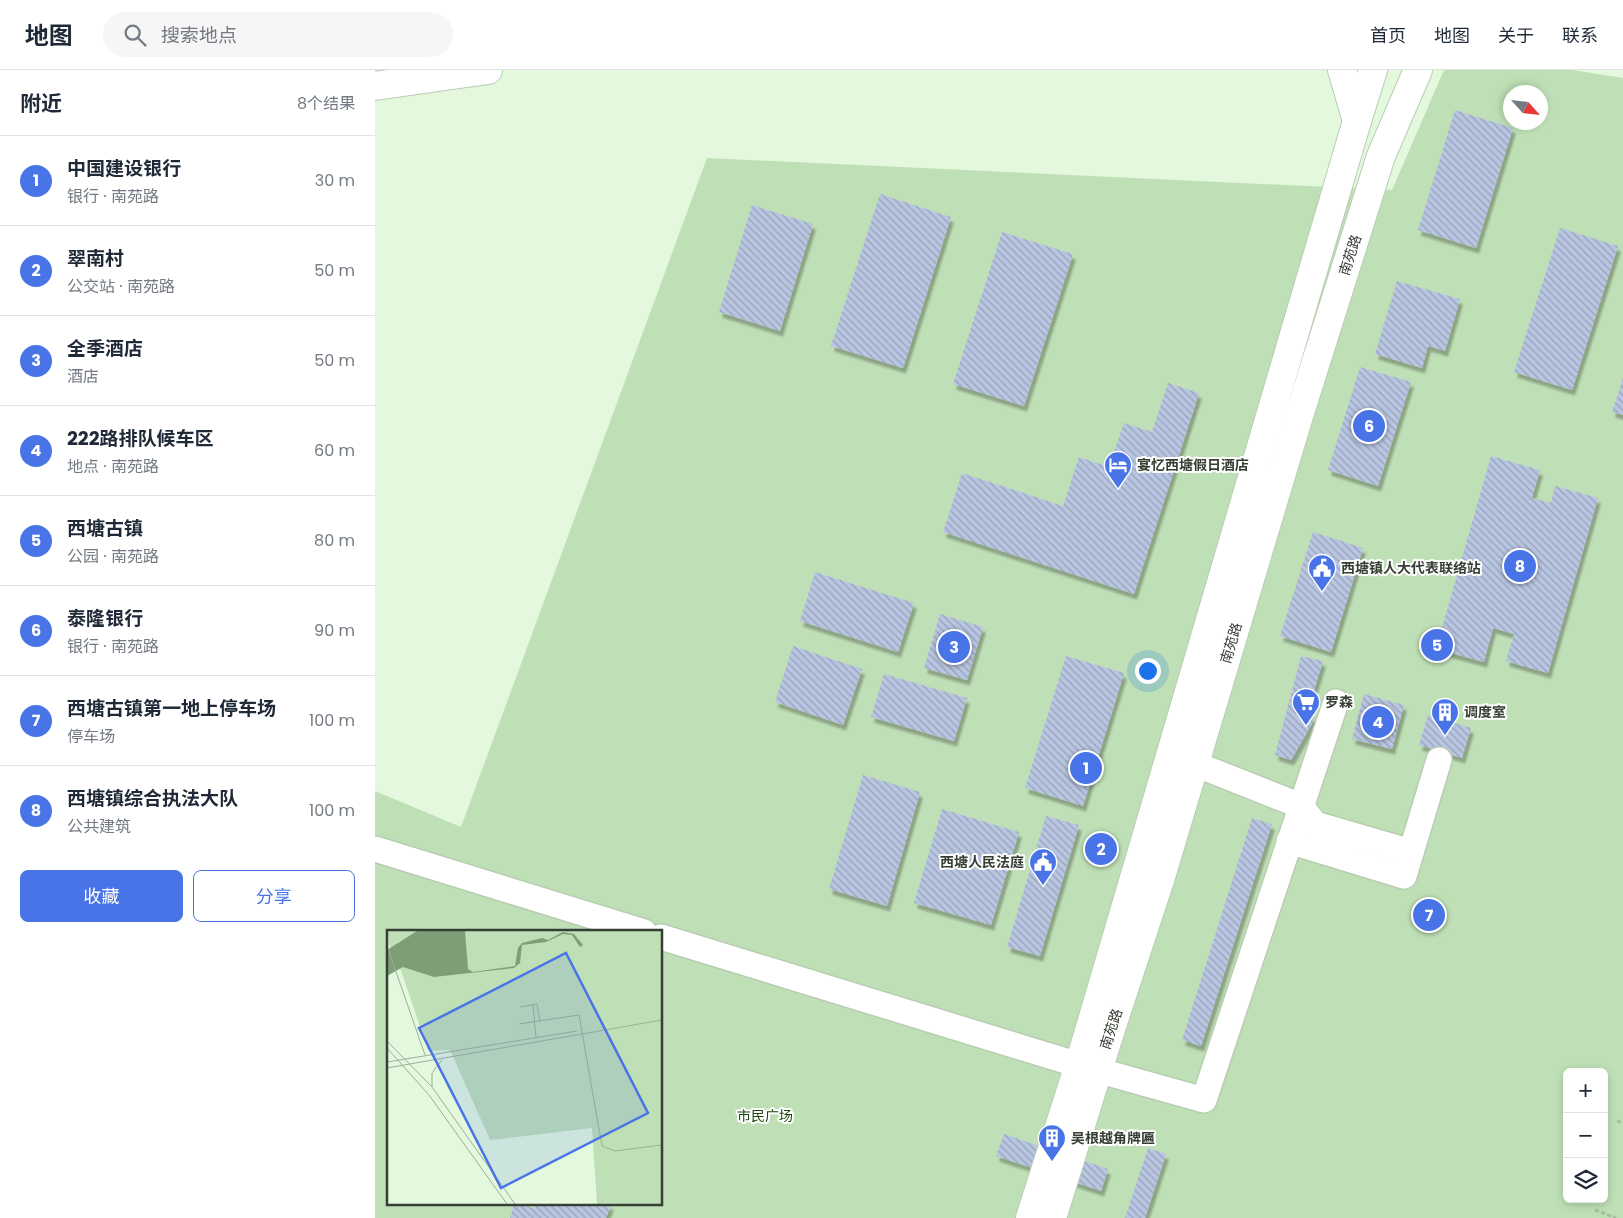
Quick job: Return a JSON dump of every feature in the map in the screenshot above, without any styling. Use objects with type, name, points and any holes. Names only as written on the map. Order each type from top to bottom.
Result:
[{"type":"main road","points":[[375,86],[488,70]]},
{"type":"main road","points":[[1342,70],[1357,121]]},
{"type":"main road","name":"南苑路","points":[[1052,1218],[1089,1067],[1373,70]]},
{"type":"main road","name":"南苑路","points":[[1030,1218],[1160,880],[1298,418],[1381,156],[1418,70]]},
{"type":"street","points":[[663,938],[1204,1100],[1336,702]]},
{"type":"street","points":[[1289,841],[1404,876],[1439,760]]},
{"type":"street","points":[[1195,764],[1301,806],[1315,824],[1411,852]]},
{"type":"street","points":[[375,849],[638,930]]},
{"type":"path","points":[[1617,1121],[1623,1123]]},
{"type":"path","points":[[1595,1210],[1616,1218]]},
{"type":"green space","name":"市民广场","points":[[1444,70],[1572,70],[1623,78],[1623,1218],[375,1218],[375,791],[461,827],[707,158],[1392,190]]},
{"type":"building","points":[[1455,110],[1503,125],[1503,130],[1512,130],[1476,248],[1418,230]]},
{"type":"building","points":[[880,194],[951,217],[903,368],[831,346]]},
{"type":"building","points":[[752,205],[813,224],[780,331],[719,312]]},
{"type":"building","points":[[1560,228],[1618,246],[1572,390],[1514,372]]},
{"type":"building","points":[[1002,232],[1073,254],[1024,406],[953,384]]},
{"type":"building","points":[[1397,281],[1460,299],[1445,351],[1428,346],[1422,368],[1375,354]]},
{"type":"building","points":[[1360,367],[1411,382],[1378,486],[1328,470]]},
{"type":"building","points":[[1623,378],[1623,415],[1612,412]]},
{"type":"building","name":"宴忆西塘假日酒店","points":[[1168,383],[1199,393],[1134,594],[943,532],[962,473],[1063,506],[1079,457],[1109,467],[1124,423],[1152,432]]},
{"type":"building","points":[[1491,456],[1540,470],[1532,498],[1551,503],[1555,486],[1598,498],[1548,673],[1506,661],[1514,634],[1493,628],[1484,662],[1436,649]]},
{"type":"building","name":"西塘镇人大代表联络站","points":[[1313,532],[1363,548],[1331,652],[1280,636]]},
{"type":"building","points":[[815,572],[914,603],[898,652],[800,621]]},
{"type":"building","points":[[940,614],[983,627],[967,680],[924,668]]},
{"type":"building","points":[[793,646],[862,669],[843,725],[775,702]]},
{"type":"building","points":[[1066,656],[1124,673],[1083,806],[1025,788]]},
{"type":"building","points":[[1301,656],[1323,661],[1307,713],[1315,718],[1291,760],[1275,755]]},
{"type":"building","points":[[884,674],[967,698],[954,741],[871,717]]},
{"type":"building","points":[[1364,694],[1404,705],[1392,749],[1352,739]]},
{"type":"building","name":"调度室","points":[[1428,715],[1471,728],[1462,758],[1419,745]]},
{"type":"building","points":[[863,775],[920,792],[887,906],[829,889]]},
{"type":"building","points":[[942,809],[1019,832],[991,925],[914,903]]},
{"type":"building","name":"西塘人民法庭","points":[[1046,816],[1079,825],[1040,956],[1007,947]]},
{"type":"building","points":[[1252,818],[1272,824],[1201,1046],[1182,1040]]},
{"type":"building","name":"吴根越角牌匾","points":[[1004,1134],[1108,1169],[1101,1191],[996,1156]]},
{"type":"building","points":[[1148,1148],[1166,1154],[1145,1218],[1125,1218]]},
{"type":"building","points":[[513,1206],[527,1206],[535,1209],[536,1206],[610,1206],[606,1218],[510,1218]]},
{"type":"place","name":"泰隆银行","points":[[1369,426]]},
{"type":"place","name":"宴忆西塘假日酒店","points":[[1118,489]]},
{"type":"place","name":"西塘镇综合执法大队","points":[[1520,566]]},
{"type":"place","name":"西塘镇人大代表联络站","points":[[1322,592]]},
{"type":"place","name":"西塘古镇","points":[[1437,645]]},
{"type":"place","name":"全季酒店","points":[[954,647]]},
{"type":"place","name":"222路排队候车区","points":[[1378,722]]},
{"type":"place","name":"罗森","points":[[1306,726]]},
{"type":"place","name":"调度室","points":[[1445,736]]},
{"type":"place","name":"中国建设银行","points":[[1086,768]]},
{"type":"place","name":"翠南村","points":[[1101,849]]},
{"type":"place","name":"西塘人民法庭","points":[[1043,886]]},
{"type":"place","name":"西塘古镇第一地上停车场","points":[[1429,915]]},
{"type":"place","name":"吴根越角牌匾","points":[[1052,1162]]}]
